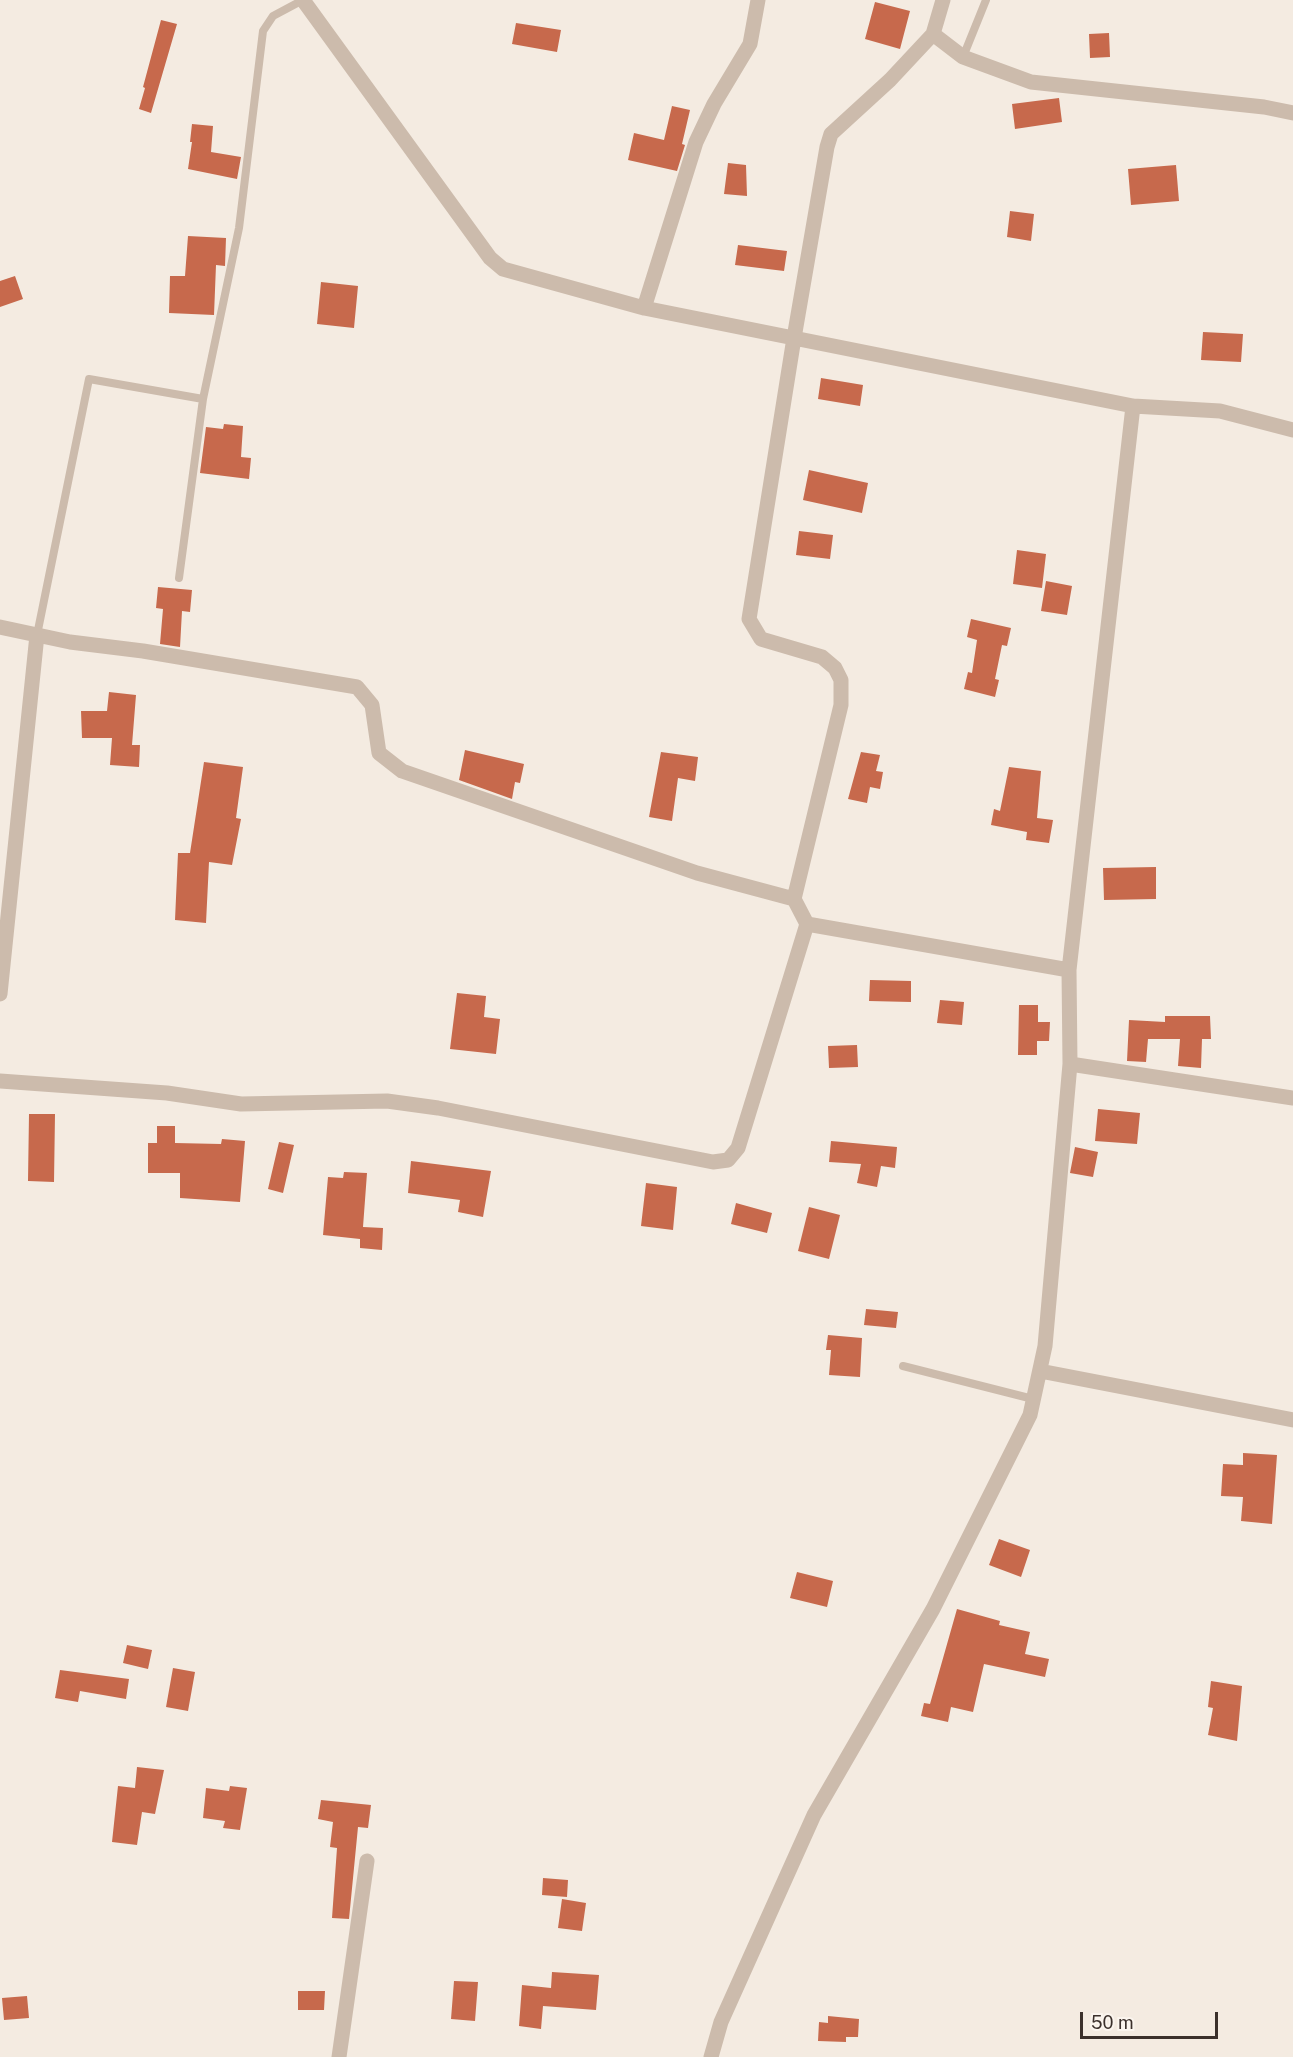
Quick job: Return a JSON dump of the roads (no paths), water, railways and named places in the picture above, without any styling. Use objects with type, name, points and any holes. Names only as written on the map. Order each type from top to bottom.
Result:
[{"type":"street","points":[[303,0],[490,258],[502,269],[517,275],[644,308],[1133,406],[1220,411],[1293,430]]},
{"type":"street","points":[[644,308],[696,142],[714,104],[750,45],[758,0]]},
{"type":"street","points":[[0,1081],[167,1093],[241,1104],[387,1101],[438,1108],[704,1161],[728,1161],[738,1148],[807,924],[794,899],[840,705],[841,680],[835,668],[822,657],[761,639],[749,619],[827,147],[831,134],[890,80],[933,34],[944,0]]},
{"type":"street","points":[[933,34],[963,57],[1031,82],[1263,107],[1293,113]]},
{"type":"street","points":[[711,2057],[722,2022],[814,1815],[933,1609],[1024,1427],[1033,1399],[1045,1346],[1070,1064],[1069,970],[1133,406]]},
{"type":"street","points":[[0,627],[357,687],[372,705],[379,753],[402,771],[697,873],[794,899]]},
{"type":"street","points":[[0,994],[38,635]]},
{"type":"street","points":[[807,924],[1069,970]]},
{"type":"street","points":[[1070,1064],[1293,1098]]},
{"type":"street","points":[[1040,1371],[1293,1420]]},
{"type":"street","points":[[339,2057],[367,1861]]},
{"type":"lane","points":[[179,578],[203,399],[239,228],[263,32],[273,16],[303,0]]},
{"type":"lane","points":[[963,57],[986,0]]},
{"type":"lane","points":[[38,635],[89,379],[203,399]]},
{"type":"lane","points":[[903,1366],[1033,1399]]}]
